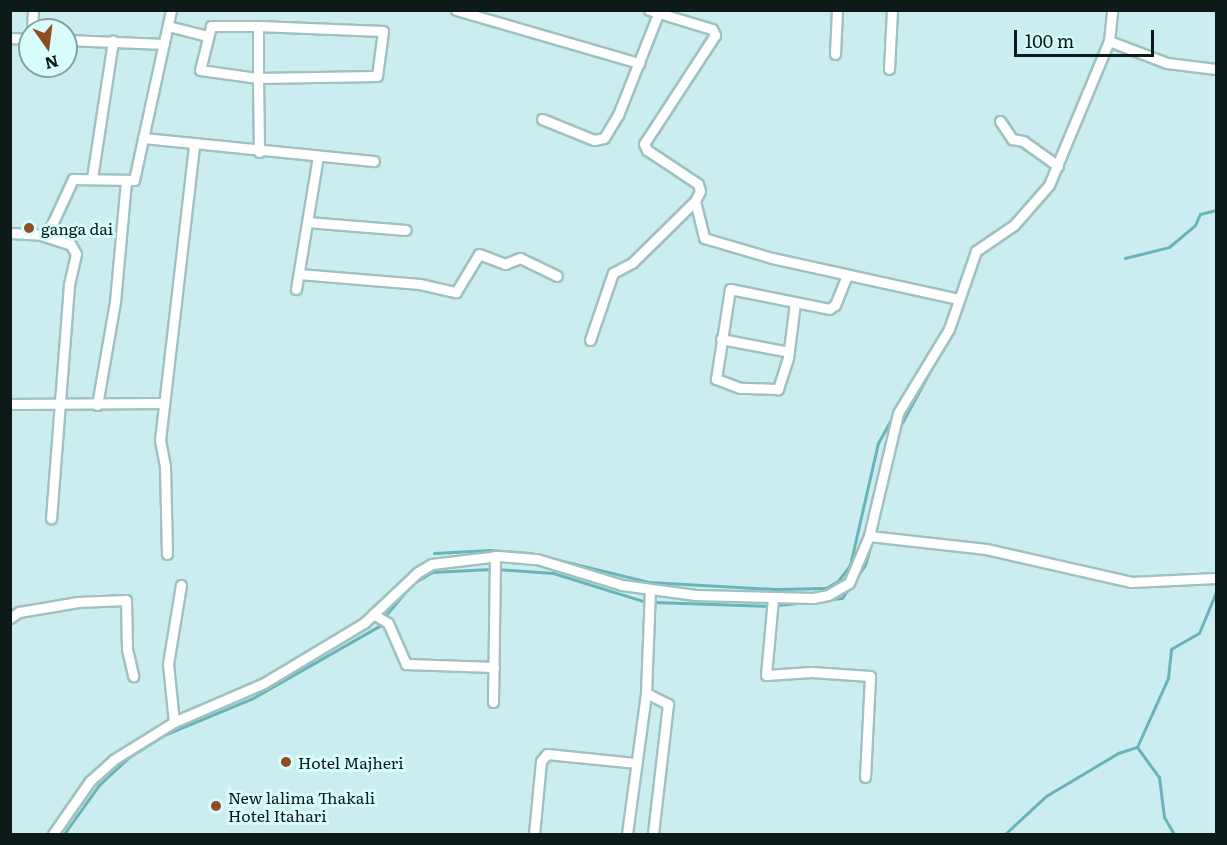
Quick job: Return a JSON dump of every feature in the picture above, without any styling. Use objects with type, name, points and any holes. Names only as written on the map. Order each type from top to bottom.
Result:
[{"type":"street","points":[[44,236],[51,232],[70,182],[77,177],[126,182],[134,178],[171,10]]},
{"type":"street","points":[[456,10],[473,13],[639,63]]},
{"type":"street","points":[[835,54],[837,10]]},
{"type":"street","points":[[53,834],[90,781],[113,760],[174,722],[264,683],[373,614],[418,572],[432,564],[495,556],[537,559],[600,579],[650,590],[773,598],[813,598],[840,590],[849,583],[869,536],[898,413],[949,329],[976,251],[1033,207],[1058,165],[1109,40],[1112,10]]},
{"type":"street","points":[[889,69],[891,11]]},
{"type":"street","points":[[542,119],[600,141],[618,115],[639,63],[654,12],[712,29],[715,35],[644,141],[646,150],[698,184],[700,191],[694,201],[632,263],[613,273],[590,340]]},
{"type":"street","points":[[168,26],[207,36]]},
{"type":"street","points":[[211,26],[383,31],[376,76],[258,78],[200,70],[207,36],[211,26]]},
{"type":"street","points":[[258,26],[259,152]]},
{"type":"street","points":[[78,40],[164,44]]},
{"type":"street","points":[[1109,40],[1167,63],[1216,69]]},
{"type":"street","points":[[92,178],[113,41]]},
{"type":"street","points":[[1000,121],[1012,139],[1023,141],[1058,165]]},
{"type":"street","points":[[143,138],[259,152],[374,161]]},
{"type":"street","points":[[166,554],[165,466],[160,445],[194,145]]},
{"type":"street","points":[[296,289],[318,156]]},
{"type":"street","points":[[97,405],[112,322],[126,182]]},
{"type":"street","points":[[694,201],[704,238],[847,275],[959,299]]},
{"type":"street","points":[[307,222],[406,230]]},
{"type":"street","points":[[10,233],[44,236],[71,245],[76,254],[69,285],[51,518]]},
{"type":"street","points":[[299,274],[420,284],[456,292],[479,254],[505,264],[519,258],[557,276]]},
{"type":"street","points":[[795,303],[789,352],[778,389],[740,388],[716,379],[730,289],[829,309],[835,304],[847,275]]},
{"type":"street","points":[[721,339],[789,352]]},
{"type":"street","points":[[10,404],[164,403]]},
{"type":"street","points":[[869,536],[986,549],[1131,582],[1216,578]]},
{"type":"street","points":[[493,702],[495,556]]},
{"type":"street","points":[[174,722],[168,664],[181,585]]},
{"type":"street","points":[[627,834],[646,693],[650,590]]},
{"type":"street","points":[[773,598],[766,675],[811,672],[870,676],[865,777]]},
{"type":"street","points":[[10,618],[19,612],[78,602],[126,600],[127,649],[133,676]]},
{"type":"street","points":[[373,614],[388,623],[406,664],[494,667]]},
{"type":"street","points":[[646,693],[668,704],[653,834]]},
{"type":"street","points":[[534,834],[541,761],[547,754],[635,763]]},
{"type":"waterway","points":[[1125,258],[1169,247],[1195,225],[1200,214],[1216,210]]},
{"type":"waterway","points":[[897,432],[941,351]]},
{"type":"waterway","points":[[434,553],[490,550],[530,553],[649,582],[775,589],[826,588],[838,581],[850,565],[878,443],[928,353]]},
{"type":"waterway","points":[[876,530],[881,503]]},
{"type":"waterway","points":[[778,605],[842,598],[865,565],[872,541]]},
{"type":"waterway","points":[[385,616],[412,584],[432,572],[491,569]]},
{"type":"waterway","points":[[497,569],[553,573],[646,602]]},
{"type":"waterway","points":[[1005,834],[1046,796],[1118,753],[1137,747],[1168,678],[1171,649],[1199,633],[1216,592]]},
{"type":"waterway","points":[[654,602],[768,606]]},
{"type":"waterway","points":[[64,834],[99,785],[129,757],[166,734],[253,698],[381,625]]},
{"type":"waterway","points":[[1137,747],[1159,777],[1164,817],[1174,834]]},
{"type":"place","name":"ganga dai","points":[[29,228]]},
{"type":"place","name":"Hotel Majheri","points":[[286,762]]},
{"type":"place","name":"New lalima Thakali Hotel Itahari","points":[[216,806]]}]
